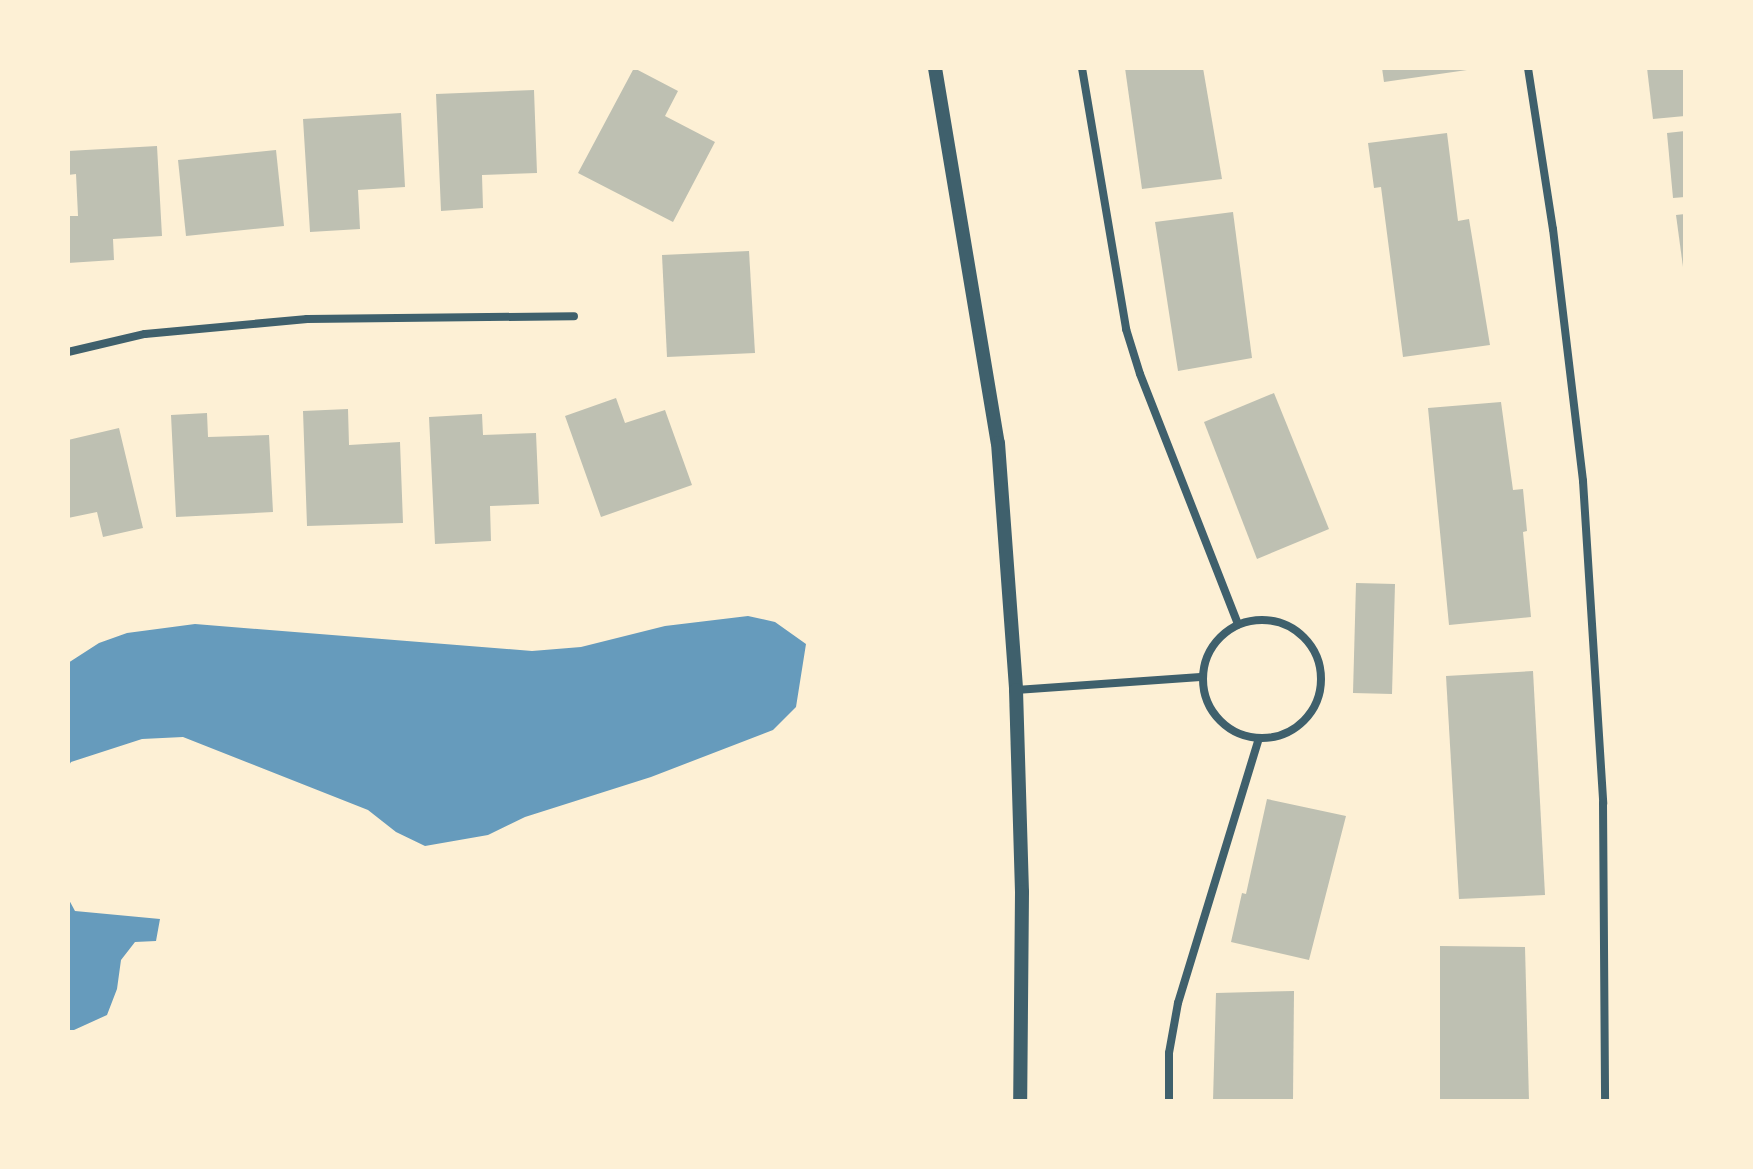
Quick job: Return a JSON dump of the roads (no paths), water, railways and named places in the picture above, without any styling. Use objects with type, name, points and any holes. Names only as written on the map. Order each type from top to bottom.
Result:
[{"type":"street","points":[[935,68],[998,443],[1016,690],[1022,892],[1020,1101]]},
{"type":"street","points":[[1082,68],[1126,329],[1140,374],[1238,624]]},
{"type":"street","points":[[1528,68],[1553,229],[1583,481],[1603,803],[1605,1101]]},
{"type":"street","points":[[68,352],[145,334],[307,319],[574,316]]},
{"type":"street","points":[[1262,619],[1285,624],[1303,635],[1313,648],[1321,668],[1317,702],[1308,716],[1292,730],[1259,738],[1230,729],[1214,716],[1204,697],[1201,677],[1205,658],[1217,639],[1238,624],[1262,619]]},
{"type":"street","points":[[1016,690],[1201,677]]},
{"type":"street","points":[[1169,1101],[1169,1053],[1178,1003],[1259,738]]},
{"type":"water","points":[[748,616],[775,622],[806,644],[796,707],[773,730],[651,777],[525,817],[488,835],[425,846],[396,832],[368,810],[183,737],[142,739],[71,762],[68,767],[68,663],[99,643],[127,633],[195,624],[532,651],[581,647],[665,626]]},
{"type":"water","points":[[68,898],[75,911],[160,919],[156,941],[135,942],[121,960],[117,989],[107,1015],[74,1030],[68,1030]]}]
